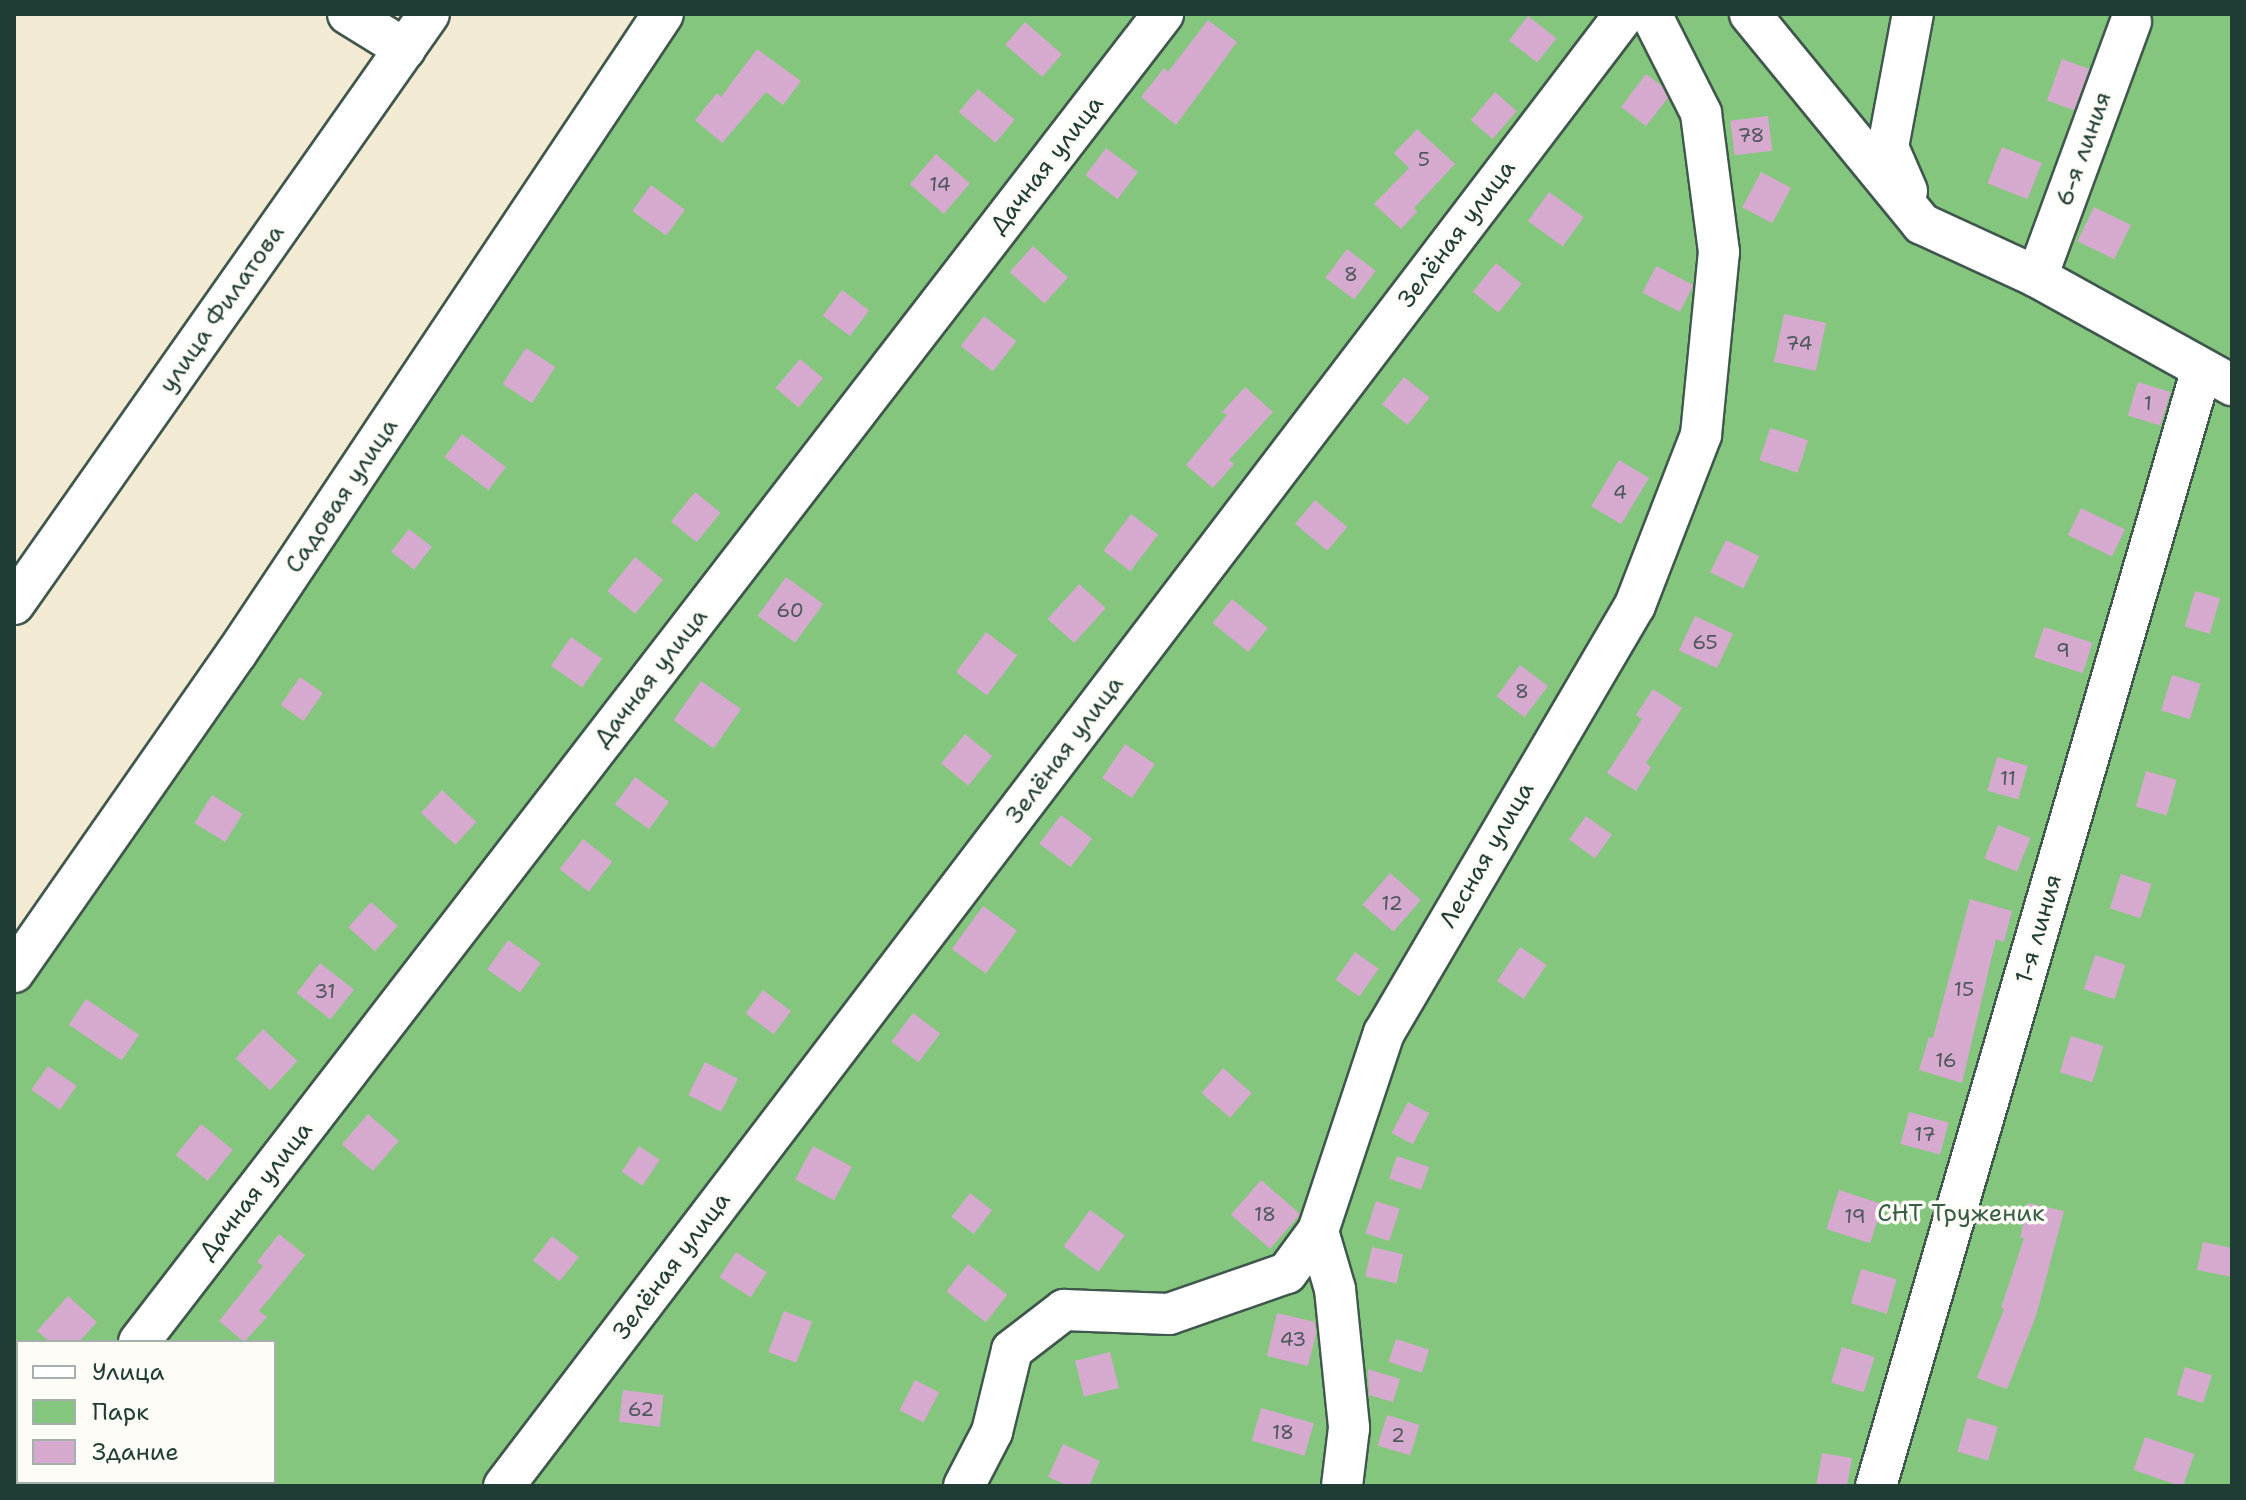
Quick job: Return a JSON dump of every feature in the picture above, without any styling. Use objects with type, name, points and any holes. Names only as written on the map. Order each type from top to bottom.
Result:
[{"type":"street","points":[[348,14],[405,49]]},
{"type":"street","name":"улица Филатова","points":[[14,604],[429,14]]},
{"type":"street","name":"Садовая улица","points":[[14,972],[236,654],[663,14]]},
{"type":"street","name":"Дачная улица","points":[[141,1340],[1163,14]]},
{"type":"street","name":"Зелёная улица","points":[[504,1486],[1625,14]]},
{"type":"street","name":"Лесная улица","points":[[964,1486],[992,1432],[1012,1350],[1064,1310],[1169,1314],[1287,1273],[1318,1231],[1384,1033],[1635,605],[1701,435],[1719,252],[1701,113],[1651,14]]},
{"type":"street","points":[[1750,14],[1922,224],[2037,277],[2217,378]]},
{"type":"street","points":[[1913,14],[1888,147],[1922,224]]},
{"type":"street","name":"6-я линия","points":[[2037,277],[2131,22]]},
{"type":"street","name":"1-я линия","points":[[1876,1486],[2217,378]]},
{"type":"street","points":[[1318,1231],[1335,1289],[1349,1428],[1342,1486]]},
{"type":"green space","name":"СНТ Труженик","points":[[644,14],[2232,14],[2232,1486],[14,1486],[14,974]]},
{"type":"building","points":[[1528,16],[1556,38],[1537,63],[1509,40]]},
{"type":"building","points":[[1208,20],[1237,42],[1176,125],[1141,97],[1164,68],[1168,72]]},
{"type":"building","points":[[1025,22],[1062,54],[1042,77],[1005,45]]},
{"type":"building","points":[[757,49],[801,81],[783,105],[766,92],[722,143],[695,120],[717,93],[721,97]]},
{"type":"building","points":[[2062,59],[2089,69],[2074,110],[2047,100]]},
{"type":"building","points":[[1646,74],[1662,86],[1668,98],[1646,126],[1621,107]]},
{"type":"building","points":[[978,89],[1015,120],[995,143],[959,112]]},
{"type":"building","points":[[1495,92],[1517,111],[1493,139],[1471,120]]},
{"type":"building","points":[[1768,116],[1772,151],[1735,155],[1730,121]]},
{"type":"building","points":[[1417,129],[1455,164],[1414,208],[1417,212],[1401,229],[1374,204],[1409,168],[1394,153]]},
{"type":"building","points":[[2002,147],[2042,163],[2027,199],[1987,183]]},
{"type":"building","points":[[1106,148],[1138,172],[1117,199],[1086,175]]},
{"type":"building","points":[[936,154],[970,184],[944,214],[910,184]]},
{"type":"building","points":[[1761,172],[1791,188],[1772,223],[1742,207]]},
{"type":"building","points":[[651,185],[685,210],[666,236],[632,211]]},
{"type":"building","points":[[1549,192],[1584,217],[1563,246],[1528,221]]},
{"type":"building","points":[[2094,207],[2131,225],[2114,259],[2077,241]]},
{"type":"building","points":[[1033,246],[1068,277],[1045,303],[1010,272]]},
{"type":"building","points":[[1347,249],[1376,271],[1354,299],[1325,278]]},
{"type":"building","points":[[1496,263],[1522,284],[1498,313],[1473,292]]},
{"type":"building","points":[[1656,266],[1693,285],[1680,312],[1642,293]]},
{"type":"building","points":[[842,290],[869,310],[850,336],[823,316]]},
{"type":"building","points":[[1784,314],[1826,323],[1816,371],[1774,362]]},
{"type":"building","points":[[984,316],[1016,341],[993,371],[961,346]]},
{"type":"building","points":[[526,348],[555,367],[532,403],[503,384]]},
{"type":"building","points":[[800,359],[823,378],[799,407],[776,388]]},
{"type":"building","points":[[1404,377],[1430,398],[1408,425],[1382,404]]},
{"type":"building","points":[[2138,382],[2171,392],[2160,425],[2128,415]]},
{"type":"building","points":[[1245,387],[1273,412],[1229,460],[1234,464],[1213,488],[1186,465],[1227,415],[1222,412]]},
{"type":"building","points":[[1770,428],[1808,440],[1798,473],[1759,460]]},
{"type":"building","points":[[462,434],[506,467],[488,490],[445,457]]},
{"type":"building","points":[[1619,460],[1649,478],[1621,524],[1591,506]]},
{"type":"building","points":[[695,492],[721,513],[697,542],[671,522]]},
{"type":"building","points":[[1315,500],[1347,527],[1327,551],[1295,524]]},
{"type":"building","points":[[2081,508],[2125,529],[2112,556],[2068,535]]},
{"type":"building","points":[[1131,514],[1158,534],[1130,571],[1103,551]]},
{"type":"building","points":[[409,529],[432,547],[414,570],[391,552]]},
{"type":"building","points":[[1726,540],[1759,556],[1743,589],[1710,572]]},
{"type":"building","points":[[635,557],[663,580],[635,614],[607,591]]},
{"type":"building","points":[[786,577],[823,604],[795,643],[758,616]]},
{"type":"building","points":[[1079,584],[1106,608],[1074,643],[1048,619]]},
{"type":"building","points":[[2195,591],[2220,598],[2210,634],[2185,627]]},
{"type":"building","points":[[1232,599],[1268,628],[1248,652],[1212,623]]},
{"type":"building","points":[[1695,616],[1733,634],[1717,668],[1679,650]]},
{"type":"building","points":[[2044,627],[2093,643],[2083,673],[2034,657]]},
{"type":"building","points":[[986,632],[1017,655],[987,695],[956,672]]},
{"type":"building","points":[[571,637],[602,659],[582,687],[551,666]]},
{"type":"building","points":[[1520,665],[1548,686],[1524,717],[1497,696]]},
{"type":"building","points":[[2172,675],[2201,684],[2190,719],[2161,710]]},
{"type":"building","points":[[300,677],[323,693],[303,721],[280,705]]},
{"type":"building","points":[[701,681],[741,709],[714,748],[673,720]]},
{"type":"building","points":[[1653,689],[1682,708],[1646,763],[1651,767],[1636,791],[1607,773],[1642,719],[1636,715]]},
{"type":"building","points":[[965,734],[992,756],[968,786],[941,764]]},
{"type":"building","points":[[1125,744],[1155,764],[1132,798],[1102,778]]},
{"type":"building","points":[[1997,757],[2028,766],[2018,799],[1987,791]]},
{"type":"building","points":[[2146,771],[2177,780],[2167,815],[2136,807]]},
{"type":"building","points":[[635,777],[669,802],[649,829],[615,805]]},
{"type":"building","points":[[442,790],[476,822],[455,845],[421,813]]},
{"type":"building","points":[[212,795],[243,814],[225,842],[195,823]]},
{"type":"building","points":[[1061,815],[1092,838],[1070,867],[1039,844]]},
{"type":"building","points":[[1586,816],[1612,835],[1595,858],[1569,839]]},
{"type":"building","points":[[1998,825],[2030,838],[2017,871],[1985,858]]},
{"type":"building","points":[[583,839],[612,862],[589,892],[560,869]]},
{"type":"building","points":[[1390,873],[1421,900],[1393,932],[1362,905]]},
{"type":"building","points":[[2121,874],[2151,884],[2140,918],[2110,908]]},
{"type":"building","points":[[1970,899],[2012,911],[2004,942],[1996,939],[1962,1083],[1919,1070],[1929,1037],[1933,1038]]},
{"type":"building","points":[[371,902],[398,926],[375,951],[348,927]]},
{"type":"building","points":[[983,906],[1017,931],[986,974],[952,949]]},
{"type":"building","points":[[508,940],[541,963],[520,992],[487,969]]},
{"type":"building","points":[[1520,947],[1547,965],[1524,999],[1497,981]]},
{"type":"building","points":[[1355,952],[1379,969],[1359,996],[1335,980]]},
{"type":"building","points":[[2095,955],[2125,965],[2114,999],[2084,989]]},
{"type":"building","points":[[320,963],[354,989],[330,1019],[297,993]]},
{"type":"building","points":[[763,990],[791,1011],[773,1034],[746,1013]]},
{"type":"building","points":[[86,999],[139,1035],[122,1060],[69,1025]]},
{"type":"building","points":[[913,1013],[940,1033],[918,1062],[891,1042]]},
{"type":"building","points":[[263,1029],[297,1061],[270,1090],[236,1058]]},
{"type":"building","points":[[2071,1036],[2104,1046],[2092,1082],[2060,1072]]},
{"type":"building","points":[[705,1062],[738,1079],[721,1112],[688,1095]]},
{"type":"building","points":[[48,1066],[77,1086],[60,1110],[31,1090]]},
{"type":"building","points":[[1223,1068],[1252,1093],[1230,1118],[1201,1093]]},
{"type":"building","points":[[1408,1102],[1429,1113],[1413,1144],[1392,1133]]},
{"type":"building","points":[[1909,1112],[1949,1123],[1940,1154],[1900,1144]]},
{"type":"building","points":[[368,1114],[399,1141],[373,1171],[342,1144]]},
{"type":"building","points":[[201,1124],[233,1150],[208,1181],[176,1155]]},
{"type":"building","points":[[639,1146],[660,1160],[642,1186],[622,1172]]},
{"type":"building","points":[[813,1146],[852,1167],[834,1200],[795,1180]]},
{"type":"building","points":[[1397,1156],[1429,1167],[1421,1190],[1389,1179]]},
{"type":"building","points":[[1261,1180],[1300,1214],[1270,1249],[1231,1215]]},
{"type":"building","points":[[1839,1190],[1883,1204],[1870,1243],[1826,1229]]},
{"type":"building","points":[[970,1193],[992,1210],[974,1234],[952,1217]]},
{"type":"building","points":[[1376,1201],[1400,1209],[1389,1241],[1365,1233]]},
{"type":"building","points":[[2028,1203],[2064,1211],[2036,1316],[2007,1389],[1977,1378],[2004,1309],[2001,1308],[2024,1238],[2020,1238]]},
{"type":"building","points":[[1090,1210],[1125,1235],[1098,1272],[1064,1246]]},
{"type":"building","points":[[279,1234],[305,1255],[259,1311],[267,1317],[246,1340],[242,1340],[219,1321],[263,1266],[257,1262]]},
{"type":"building","points":[[552,1236],[579,1257],[560,1281],[533,1260]]},
{"type":"building","points":[[2203,1242],[2232,1248],[2232,1277],[2197,1270]]},
{"type":"building","points":[[1372,1247],[1403,1254],[1396,1283],[1365,1276]]},
{"type":"building","points":[[736,1252],[767,1272],[751,1297],[720,1277]]},
{"type":"building","points":[[968,1264],[1007,1295],[986,1322],[946,1292]]},
{"type":"building","points":[[1861,1269],[1897,1279],[1887,1314],[1851,1304]]},
{"type":"building","points":[[68,1296],[97,1322],[81,1340],[48,1340],[37,1331]]},
{"type":"building","points":[[784,1311],[812,1322],[796,1363],[768,1352]]},
{"type":"building","points":[[1277,1313],[1315,1322],[1316,1334],[1308,1366],[1267,1356]]},
{"type":"building","points":[[1396,1339],[1429,1350],[1422,1373],[1389,1362]]},
{"type":"building","points":[[1842,1347],[1875,1357],[1864,1392],[1831,1382]]},
{"type":"building","points":[[1110,1352],[1119,1388],[1084,1397],[1075,1361]]},
{"type":"building","points":[[2185,1367],[2212,1375],[2203,1403],[2177,1395]]},
{"type":"building","points":[[1368,1369],[1400,1379],[1393,1402],[1369,1395]]},
{"type":"building","points":[[915,1380],[939,1392],[924,1423],[900,1410]]},
{"type":"building","points":[[623,1390],[664,1395],[660,1427],[619,1422]]},
{"type":"building","points":[[1261,1408],[1314,1423],[1304,1456],[1252,1441]]},
{"type":"building","points":[[1387,1415],[1420,1425],[1410,1456],[1378,1446]]},
{"type":"building","points":[[1967,1418],[1998,1427],[1988,1460],[1957,1452]]},
{"type":"building","points":[[2145,1437],[2194,1454],[2183,1486],[2134,1470]]},
{"type":"building","points":[[1063,1444],[1100,1461],[1089,1486],[1068,1486],[1048,1477]]},
{"type":"building","points":[[1822,1453],[1852,1458],[1847,1486],[1816,1486]]}]
